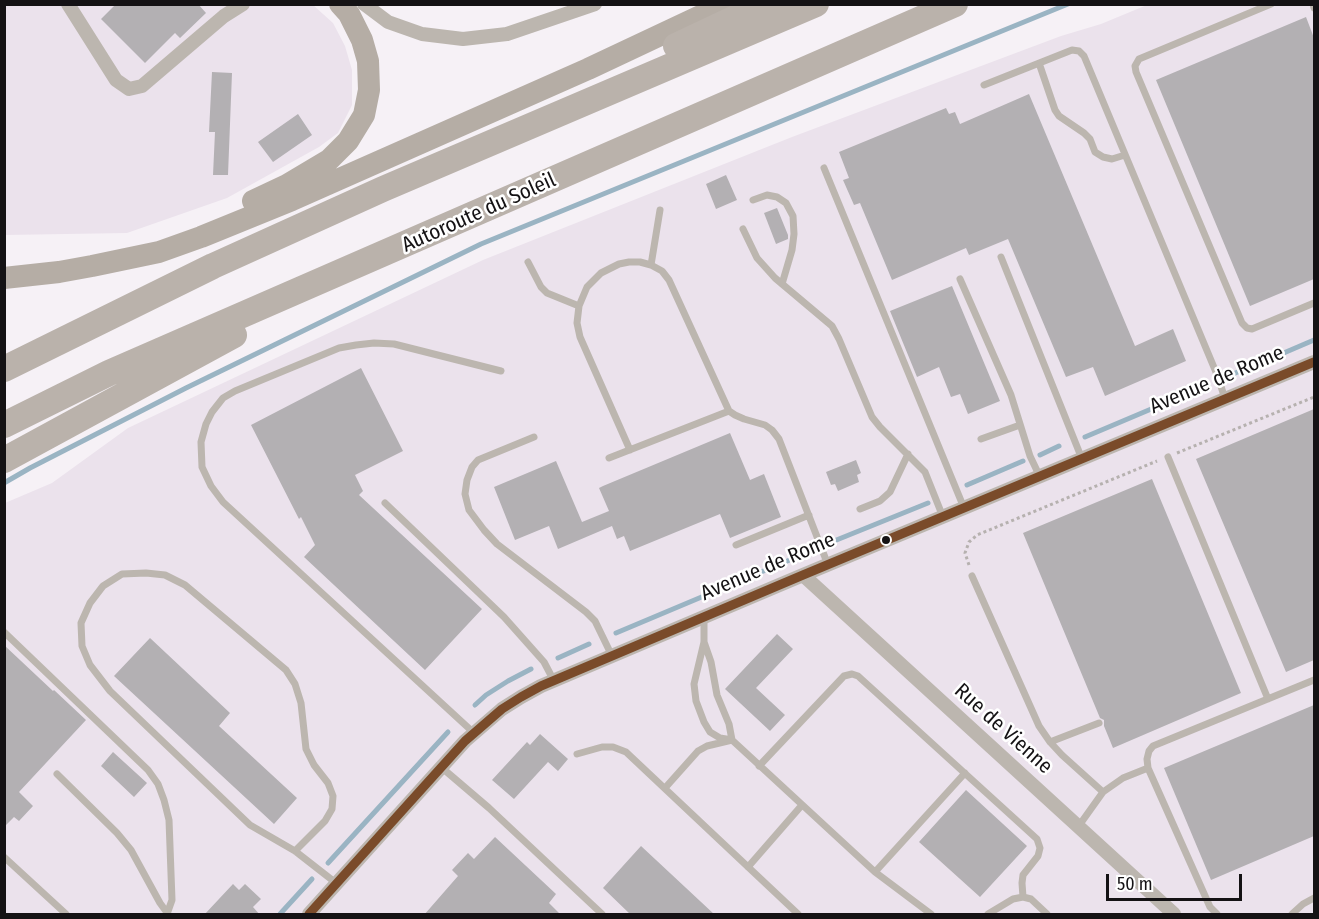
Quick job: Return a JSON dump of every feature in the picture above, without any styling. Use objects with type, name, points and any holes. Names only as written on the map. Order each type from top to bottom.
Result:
[{"type":"highway","points":[[383,189],[613,75],[765,4]]},
{"type":"highway","points":[[4,369],[213,266],[383,189],[816,4]]},
{"type":"highway","name":"Autoroute du Soleil","points":[[4,425],[110,374],[955,4]]},
{"type":"highway","points":[[4,460],[225,340],[332,277]]},
{"type":"main road","points":[[92,266],[198,227],[287,185],[329,160],[348,141],[364,115],[369,90],[368,62],[362,40],[349,14],[340,4]]},
{"type":"main road","points":[[4,278],[92,266],[159,252],[201,237],[282,204],[588,69],[726,4]]},
{"type":"street","points":[[68,4],[116,81],[129,89],[142,86],[224,16],[243,4]]},
{"type":"street","points":[[224,16],[234,4]]},
{"type":"street","points":[[364,4],[388,22],[422,34],[463,39],[507,33],[595,4]]},
{"type":"street","name":"Avenue de Rome","points":[[309,915],[474,733],[502,709],[521,697],[803,575],[1314,362]]},
{"type":"street","name":"Rue de Vienne","points":[[803,575],[1174,915]]},
{"type":"lane","points":[[1271,4],[1139,59],[1135,66],[1242,323],[1252,329],[1314,303]]},
{"type":"lane","points":[[984,85],[1072,50],[1079,51],[1084,56],[1226,399]]},
{"type":"lane","points":[[1039,63],[1059,116],[1084,133],[1090,139],[1095,152],[1103,157],[1112,159],[1125,154]]},
{"type":"lane","points":[[824,168],[964,508]]},
{"type":"lane","points":[[753,200],[767,195],[777,197],[786,203],[793,216],[792,250],[782,284]]},
{"type":"lane","points":[[651,265],[660,210]]},
{"type":"lane","points":[[743,229],[757,258],[775,278],[832,326],[872,417],[925,472],[943,517]]},
{"type":"lane","points":[[1001,257],[1082,459]]},
{"type":"lane","points":[[528,262],[541,287],[547,293],[579,306]]},
{"type":"lane","points":[[630,450],[580,337],[577,323],[579,306],[587,287],[601,273],[619,264],[639,262],[662,271],[669,280],[729,411],[744,419],[765,425],[779,439],[828,565]]},
{"type":"lane","points":[[960,279],[1011,395],[1030,456],[1040,477]]},
{"type":"lane","points":[[474,733],[223,502],[211,486],[202,466],[201,442],[212,411],[223,398],[339,348],[374,343],[394,344],[501,371]]},
{"type":"lane","points":[[609,458],[729,411]]},
{"type":"lane","points":[[981,439],[1020,425]]},
{"type":"lane","points":[[534,437],[478,460],[466,480],[465,494],[469,510],[497,543],[595,621],[612,656]]},
{"type":"lane","points":[[860,509],[880,501],[890,492],[908,454]]},
{"type":"lane","points":[[1168,457],[1268,699]]},
{"type":"lane","points":[[385,503],[504,617],[544,662],[554,681]]},
{"type":"lane","points":[[736,545],[808,515]]},
{"type":"lane","points":[[296,850],[325,821],[332,808],[333,796],[328,783],[314,765],[306,749],[301,703],[296,684],[286,670],[185,585],[165,575],[122,574],[103,586],[90,603],[81,623],[82,646],[90,665],[110,691],[250,825],[296,850],[336,883]]},
{"type":"lane","points":[[972,576],[1039,726],[1062,755],[1103,792]]},
{"type":"lane","points":[[704,617],[704,642],[694,684],[696,701],[710,732],[720,738],[732,740],[875,872],[931,915]]},
{"type":"lane","points":[[4,633],[148,771],[158,784],[169,820],[172,900],[168,915]]},
{"type":"lane","points":[[704,642],[711,662],[717,695],[729,724],[732,740]]},
{"type":"lane","points":[[759,766],[843,676],[852,674],[858,676],[1037,839],[1040,848],[1038,856],[1023,875],[1023,897]]},
{"type":"lane","points":[[1217,915],[1210,907],[1148,768],[1149,751],[1153,746],[1314,680]]},
{"type":"lane","points":[[1050,742],[1099,723]]},
{"type":"lane","points":[[665,788],[698,751],[707,746],[732,740]]},
{"type":"lane","points":[[577,754],[602,747],[613,747],[626,752],[798,915]]},
{"type":"lane","points":[[441,767],[489,808],[602,915]]},
{"type":"lane","points":[[1078,827],[1103,792],[1123,778],[1148,768]]},
{"type":"lane","points":[[875,872],[965,773]]},
{"type":"lane","points":[[57,774],[117,833],[131,850],[168,915]]},
{"type":"lane","points":[[748,867],[802,805]]},
{"type":"lane","points":[[4,857],[66,915]]},
{"type":"lane","points":[[988,915],[1013,899],[1023,897],[1031,899],[1047,915]]},
{"type":"lane","points":[[1292,915],[1303,904],[1314,898]]},
{"type":"path","points":[[972,576],[965,553],[969,542],[977,535],[1314,397]]},
{"type":"shaded area","points":[[4,5],[313,5],[333,23],[345,46],[352,70],[352,105],[338,133],[319,147],[227,198],[127,233],[5,235]]},
{"type":"shaded area","points":[[1147,5],[1314,5],[1314,914],[5,914],[5,503],[52,483],[128,428],[483,260],[792,137]]},
{"type":"building","points":[[116,4],[198,4],[206,13],[180,38],[175,33],[145,63],[101,19]]},
{"type":"building","points":[[1306,17],[1314,38],[1314,279],[1250,306],[1156,80]]},
{"type":"building","points":[[212,72],[232,73],[228,175],[213,175],[215,132],[209,132]]},
{"type":"building","points":[[1029,94],[1135,346],[1173,329],[1186,361],[1105,396],[1093,367],[1066,377],[1008,239],[969,255],[966,248],[892,280],[860,203],[854,205],[843,180],[849,178],[839,152],[946,108],[949,114],[955,112],[960,124]]},
{"type":"building","points":[[298,114],[312,135],[273,162],[258,142]]},
{"type":"building","points":[[726,175],[737,200],[716,209],[706,184]]},
{"type":"building","points":[[777,208],[788,239],[776,244],[764,213]]},
{"type":"building","points":[[952,286],[1000,401],[968,414],[960,394],[951,397],[939,367],[917,377],[890,311]]},
{"type":"building","points":[[361,368],[403,451],[355,475],[363,491],[359,495],[482,609],[425,670],[304,557],[315,545],[301,517],[299,519],[251,425]]},
{"type":"building","points":[[1314,409],[1314,660],[1286,672],[1196,459]]},
{"type":"building","points":[[730,433],[750,480],[764,474],[781,517],[730,538],[720,514],[630,551],[624,536],[617,539],[612,526],[558,549],[549,526],[515,540],[494,487],[556,461],[582,522],[609,511],[599,488]]},
{"type":"building","points":[[856,460],[861,473],[857,475],[859,482],[838,491],[835,484],[831,485],[826,472]]},
{"type":"building","points":[[1152,479],[1241,693],[1113,748],[1104,726],[1104,720],[1100,718],[1023,533]]},
{"type":"building","points":[[777,634],[793,649],[756,688],[785,715],[770,731],[725,689]]},
{"type":"building","points":[[150,638],[230,713],[219,726],[297,798],[274,824],[114,676]]},
{"type":"building","points":[[4,645],[86,720],[19,792],[33,806],[19,821],[14,817],[4,827]]},
{"type":"building","points":[[1314,705],[1314,836],[1211,880],[1164,768]]},
{"type":"building","points":[[540,734],[568,759],[558,771],[548,762],[514,799],[492,780],[527,742],[530,745]]},
{"type":"building","points":[[113,752],[147,783],[134,797],[101,766]]},
{"type":"building","points":[[966,790],[1027,846],[980,897],[919,842]]},
{"type":"building","points":[[495,837],[556,894],[549,903],[561,915],[424,915],[458,876],[452,870],[468,853],[474,859]]},
{"type":"building","points":[[641,846],[715,915],[631,915],[603,888]]},
{"type":"building","points":[[233,884],[239,890],[245,884],[261,899],[253,907],[260,915],[204,915]]},
{"type":"waterway","points":[[4,483],[186,388],[481,244],[1068,4]]},
{"type":"waterway","points":[[1272,358],[1314,340]]},
{"type":"waterway","points":[[1228,376],[1245,369]]},
{"type":"waterway","points":[[1085,437],[1208,385]]},
{"type":"waterway","points":[[1040,455],[1059,446]]},
{"type":"waterway","points":[[967,485],[1023,461]]},
{"type":"waterway","points":[[834,541],[928,503]]},
{"type":"waterway","points":[[616,633],[811,551]]},
{"type":"waterway","points":[[558,658],[589,644]]},
{"type":"waterway","points":[[475,705],[486,695],[531,669]]},
{"type":"waterway","points":[[328,863],[448,732]]},
{"type":"waterway","points":[[280,914],[312,879]]},
{"type":"transit line","points":[[309,914],[465,741],[502,709],[541,686],[1314,362]]}]
